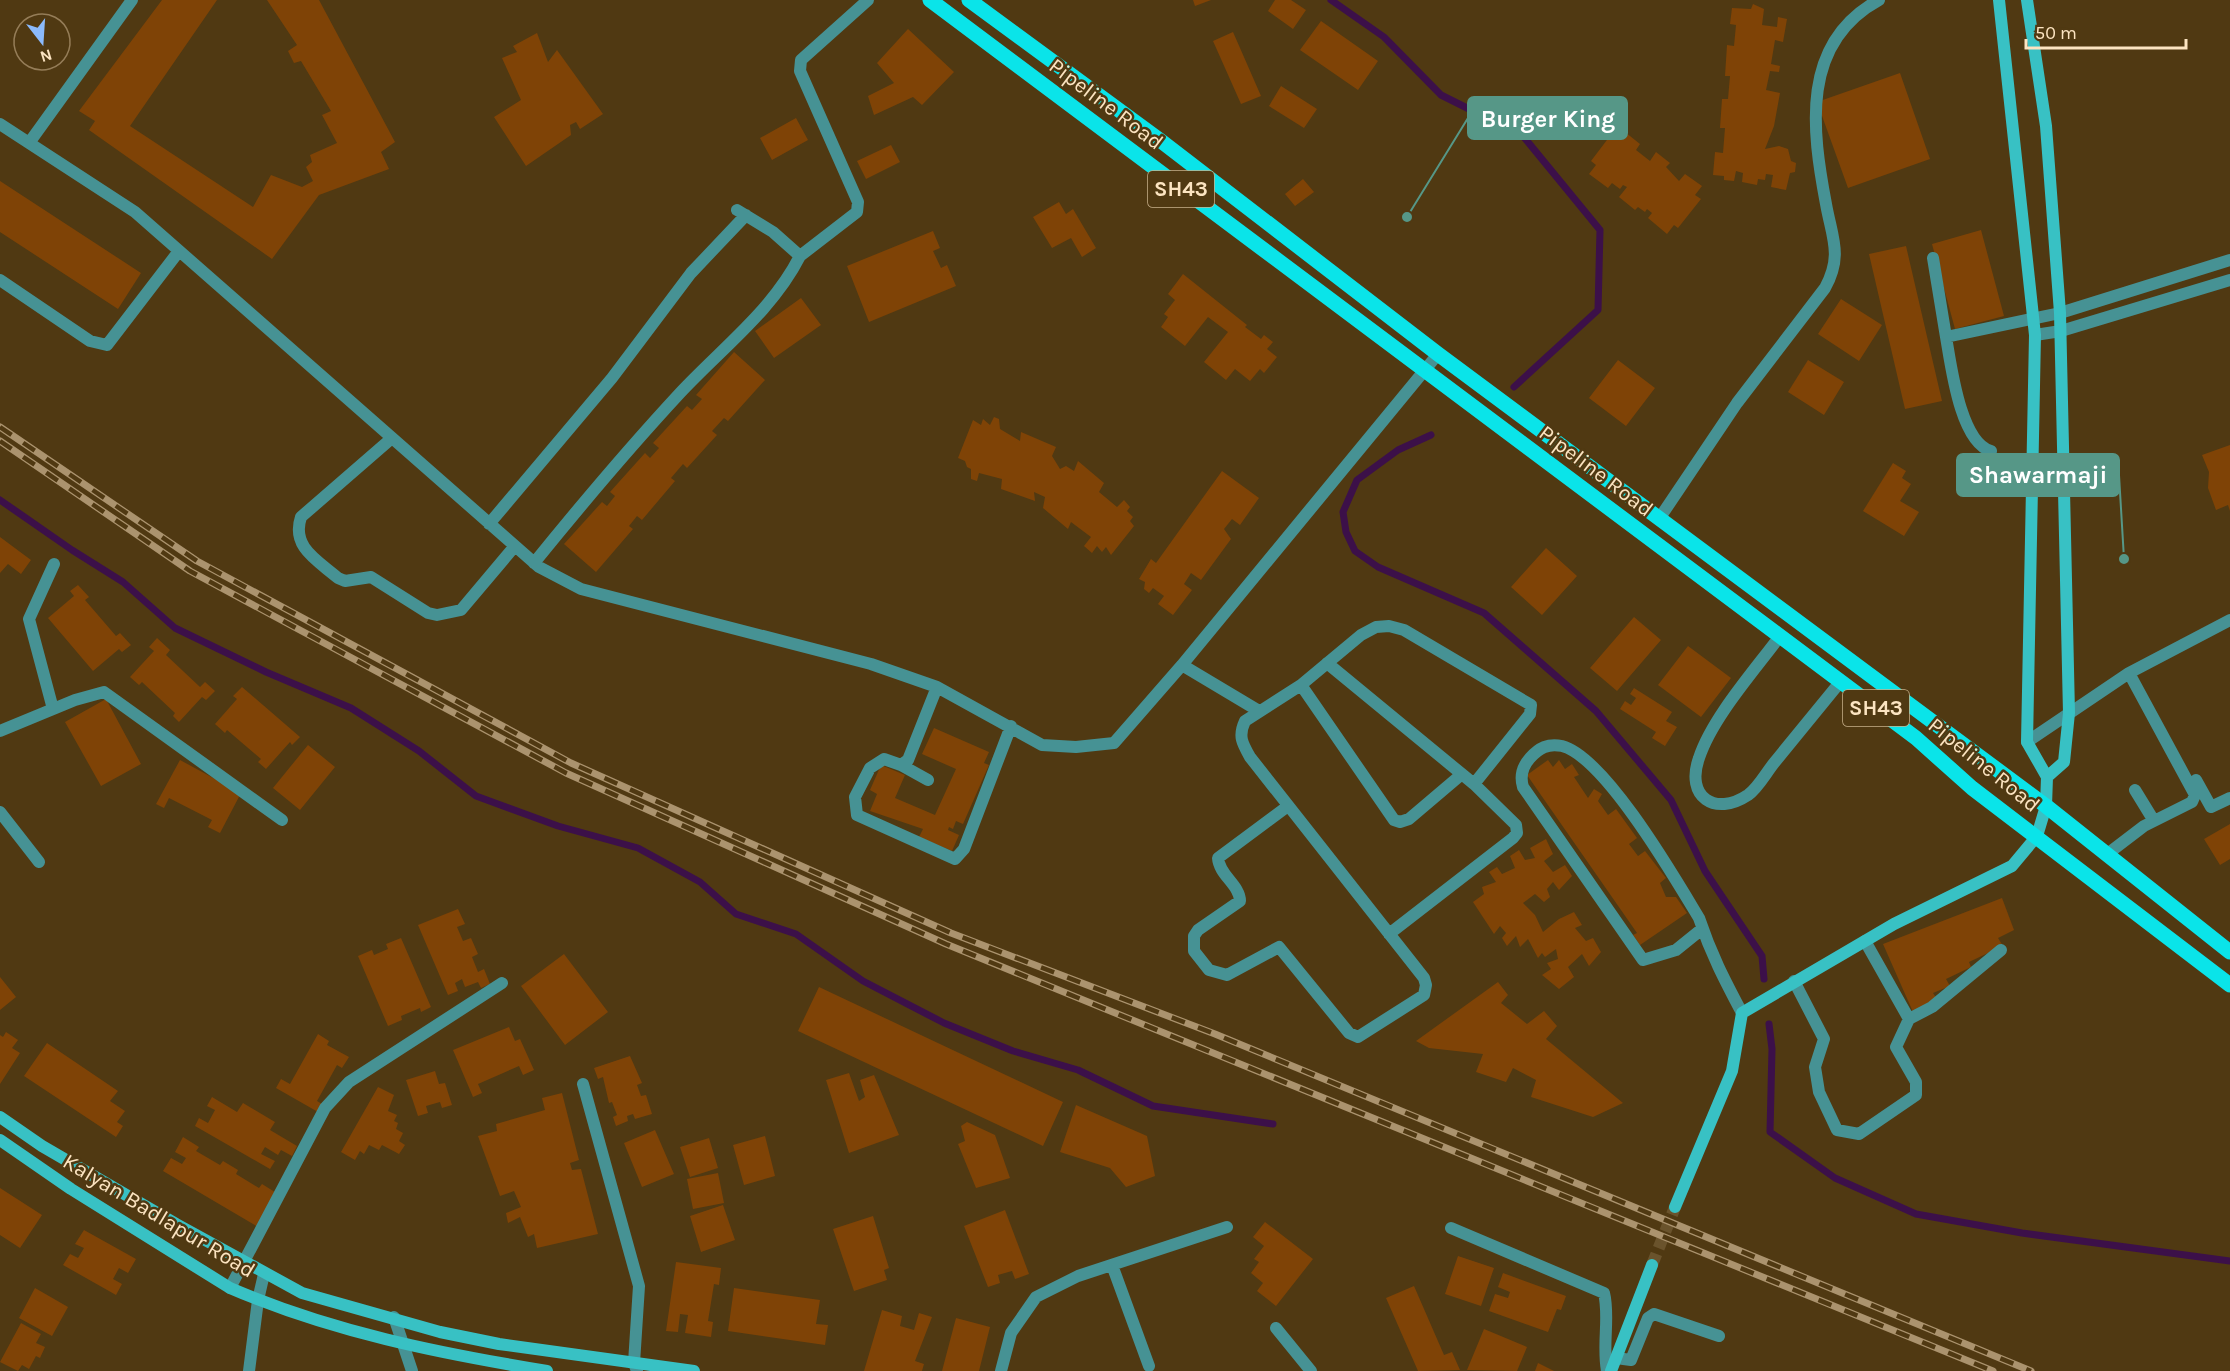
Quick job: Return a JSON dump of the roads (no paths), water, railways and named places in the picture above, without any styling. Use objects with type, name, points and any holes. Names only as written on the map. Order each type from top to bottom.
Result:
[{"type":"main road","name":"Pipeline Road","points":[[930,0],[1916,738],[1972,788],[2230,985]]},
{"type":"main road","name":"Pipeline Road","points":[[969,0],[1170,147],[1438,354],[2046,806],[2230,952]]},
{"type":"main road","points":[[1153,168],[1170,147]]},
{"type":"street","points":[[29,143],[132,0]]},
{"type":"street","points":[[534,563],[680,393],[760,313],[788,280],[800,256],[857,212],[858,202],[800,70],[801,60],[868,0]]},
{"type":"street","points":[[1659,519],[1737,403],[1826,288],[1835,270],[1836,250],[1814,136],[1818,84],[1836,34],[1866,7],[1879,0]]},
{"type":"street","points":[[1742,1012],[1865,941],[2012,866],[2037,836],[2046,806],[2047,777],[2027,742],[2035,335],[1999,0]]},
{"type":"street","points":[[2027,0],[2046,126],[2061,331],[2069,713],[2064,762],[2047,777]]},
{"type":"street","points":[[0,124],[135,212],[534,563],[581,589],[871,664],[937,687],[1042,745],[1076,747],[1114,743],[1182,665],[1438,354]]},
{"type":"street","points":[[489,524],[612,378],[691,273],[742,213],[773,232],[800,256]]},
{"type":"street","points":[[0,280],[90,341],[107,345],[179,251]]},
{"type":"street","points":[[1933,258],[1956,388],[1966,422],[1984,449],[1991,451]]},
{"type":"street","points":[[1947,337],[2060,313],[2230,260]]},
{"type":"street","points":[[2035,335],[2061,331],[2230,280]]},
{"type":"street","points":[[2153,284],[2158,302]]},
{"type":"street","points":[[392,438],[301,517],[298,526],[302,546],[323,566],[345,581],[371,577],[428,613],[437,615],[461,610],[515,546]]},
{"type":"street","points":[[53,709],[29,620],[54,564]]},
{"type":"street","points":[[2027,742],[2132,672],[2230,620]]},
{"type":"street","points":[[1288,806],[1218,858],[1219,866],[1239,893],[1240,901],[1198,930],[1193,943],[1198,959],[1209,970],[1227,975],[1279,947],[1348,1033],[1358,1037],[1426,991],[1424,978],[1241,743],[1240,735],[1245,721],[1301,685],[1361,635],[1376,627],[1389,626],[1404,630],[1531,705],[1530,714],[1474,784]]},
{"type":"street","points":[[1780,636],[1710,732],[1699,757],[1694,783],[1696,791],[1704,799],[1723,804],[1749,794],[1840,681]]},
{"type":"street","points":[[1327,663],[1474,784],[1512,819],[1517,833],[1389,934]]},
{"type":"street","points":[[1182,665],[1259,711]]},
{"type":"street","points":[[2132,672],[2211,807],[2230,798]]},
{"type":"street","points":[[2106,855],[2154,821],[2192,802],[2195,795],[2132,672]]},
{"type":"street","points":[[1301,685],[1395,820],[1400,822],[1409,819],[1462,774]]},
{"type":"street","points":[[901,765],[908,760],[937,687]]},
{"type":"street","points":[[0,731],[53,709],[104,692],[282,820]]},
{"type":"street","points":[[928,780],[901,765],[884,759],[876,762],[855,797],[857,815],[955,859],[964,849],[1011,726]]},
{"type":"street","points":[[1675,1207],[1732,1071],[1742,1012],[1710,953],[1699,918],[1635,815],[1589,764],[1565,746],[1553,745],[1539,749],[1527,761],[1520,776],[1523,788],[1643,960],[1676,950],[1702,929]]},
{"type":"street","points":[[2135,790],[2154,821]]},
{"type":"street","points":[[0,812],[39,862]]},
{"type":"street","points":[[1865,941],[1910,1019]]},
{"type":"street","points":[[1794,981],[1824,1039],[1815,1067],[1819,1092],[1837,1130],[1859,1134],[1916,1095],[1916,1082],[1896,1047],[1910,1019],[1932,1007],[2001,950]]},
{"type":"street","points":[[230,1288],[325,1108],[349,1082],[502,983]]},
{"type":"street","points":[[583,1084],[639,1286],[635,1367]]},
{"type":"street","points":[[0,1117],[42,1146],[264,1274],[302,1293],[394,1317],[440,1332],[499,1344],[635,1367],[694,1371]]},
{"type":"street","name":"Kalyan Badlapur Road","points":[[0,1140],[71,1189],[230,1288],[258,1300],[322,1323],[403,1345],[547,1371]]},
{"type":"street","points":[[1001,1371],[1011,1333],[1036,1297],[1077,1276],[1227,1227]]},
{"type":"street","points":[[1451,1228],[1604,1293],[1606,1301],[1603,1349],[1609,1371]]},
{"type":"street","points":[[1609,1371],[1652,1264]]},
{"type":"street","points":[[1112,1265],[1140,1340],[1144,1369]]},
{"type":"street","points":[[249,1371],[258,1300],[264,1274]]},
{"type":"street","points":[[1616,1358],[1631,1360],[1648,1318],[1654,1314],[1719,1336]]},
{"type":"street","points":[[394,1317],[411,1371]]},
{"type":"street","points":[[1276,1328],[1311,1371]]},
{"type":"street","points":[[495,1363],[499,1344]]},
{"type":"waterway","points":[[1331,0],[1384,37],[1441,95],[1523,136],[1600,230],[1598,310],[1514,387]]},
{"type":"waterway","points":[[1431,435],[1398,450],[1357,480],[1343,512],[1346,532],[1355,551],[1378,567],[1484,613],[1596,711],[1671,800],[1705,871],[1762,956],[1764,979]]},
{"type":"waterway","points":[[0,500],[123,582],[175,628],[266,672],[351,708],[419,751],[476,796],[558,826],[638,848],[700,882],[736,914],[796,934],[863,981],[944,1023],[1013,1051],[1078,1070],[1153,1106],[1273,1124]]},
{"type":"waterway","points":[[1769,1024],[1772,1049],[1770,1132],[1835,1178],[1916,1214],[2022,1233],[2230,1261]]},
{"type":"tunnel","points":[[1652,1265],[1675,1207]]},
{"type":"railway","points":[[0,427],[197,561],[571,763],[951,933],[1215,1034],[2031,1371]]},
{"type":"railway","points":[[0,441],[190,571],[566,773],[946,944],[1993,1371]]},
{"type":"place","name":"Burger King","points":[[1407,217]]},
{"type":"place","name":"Shawarmaji","points":[[2124,559]]}]
